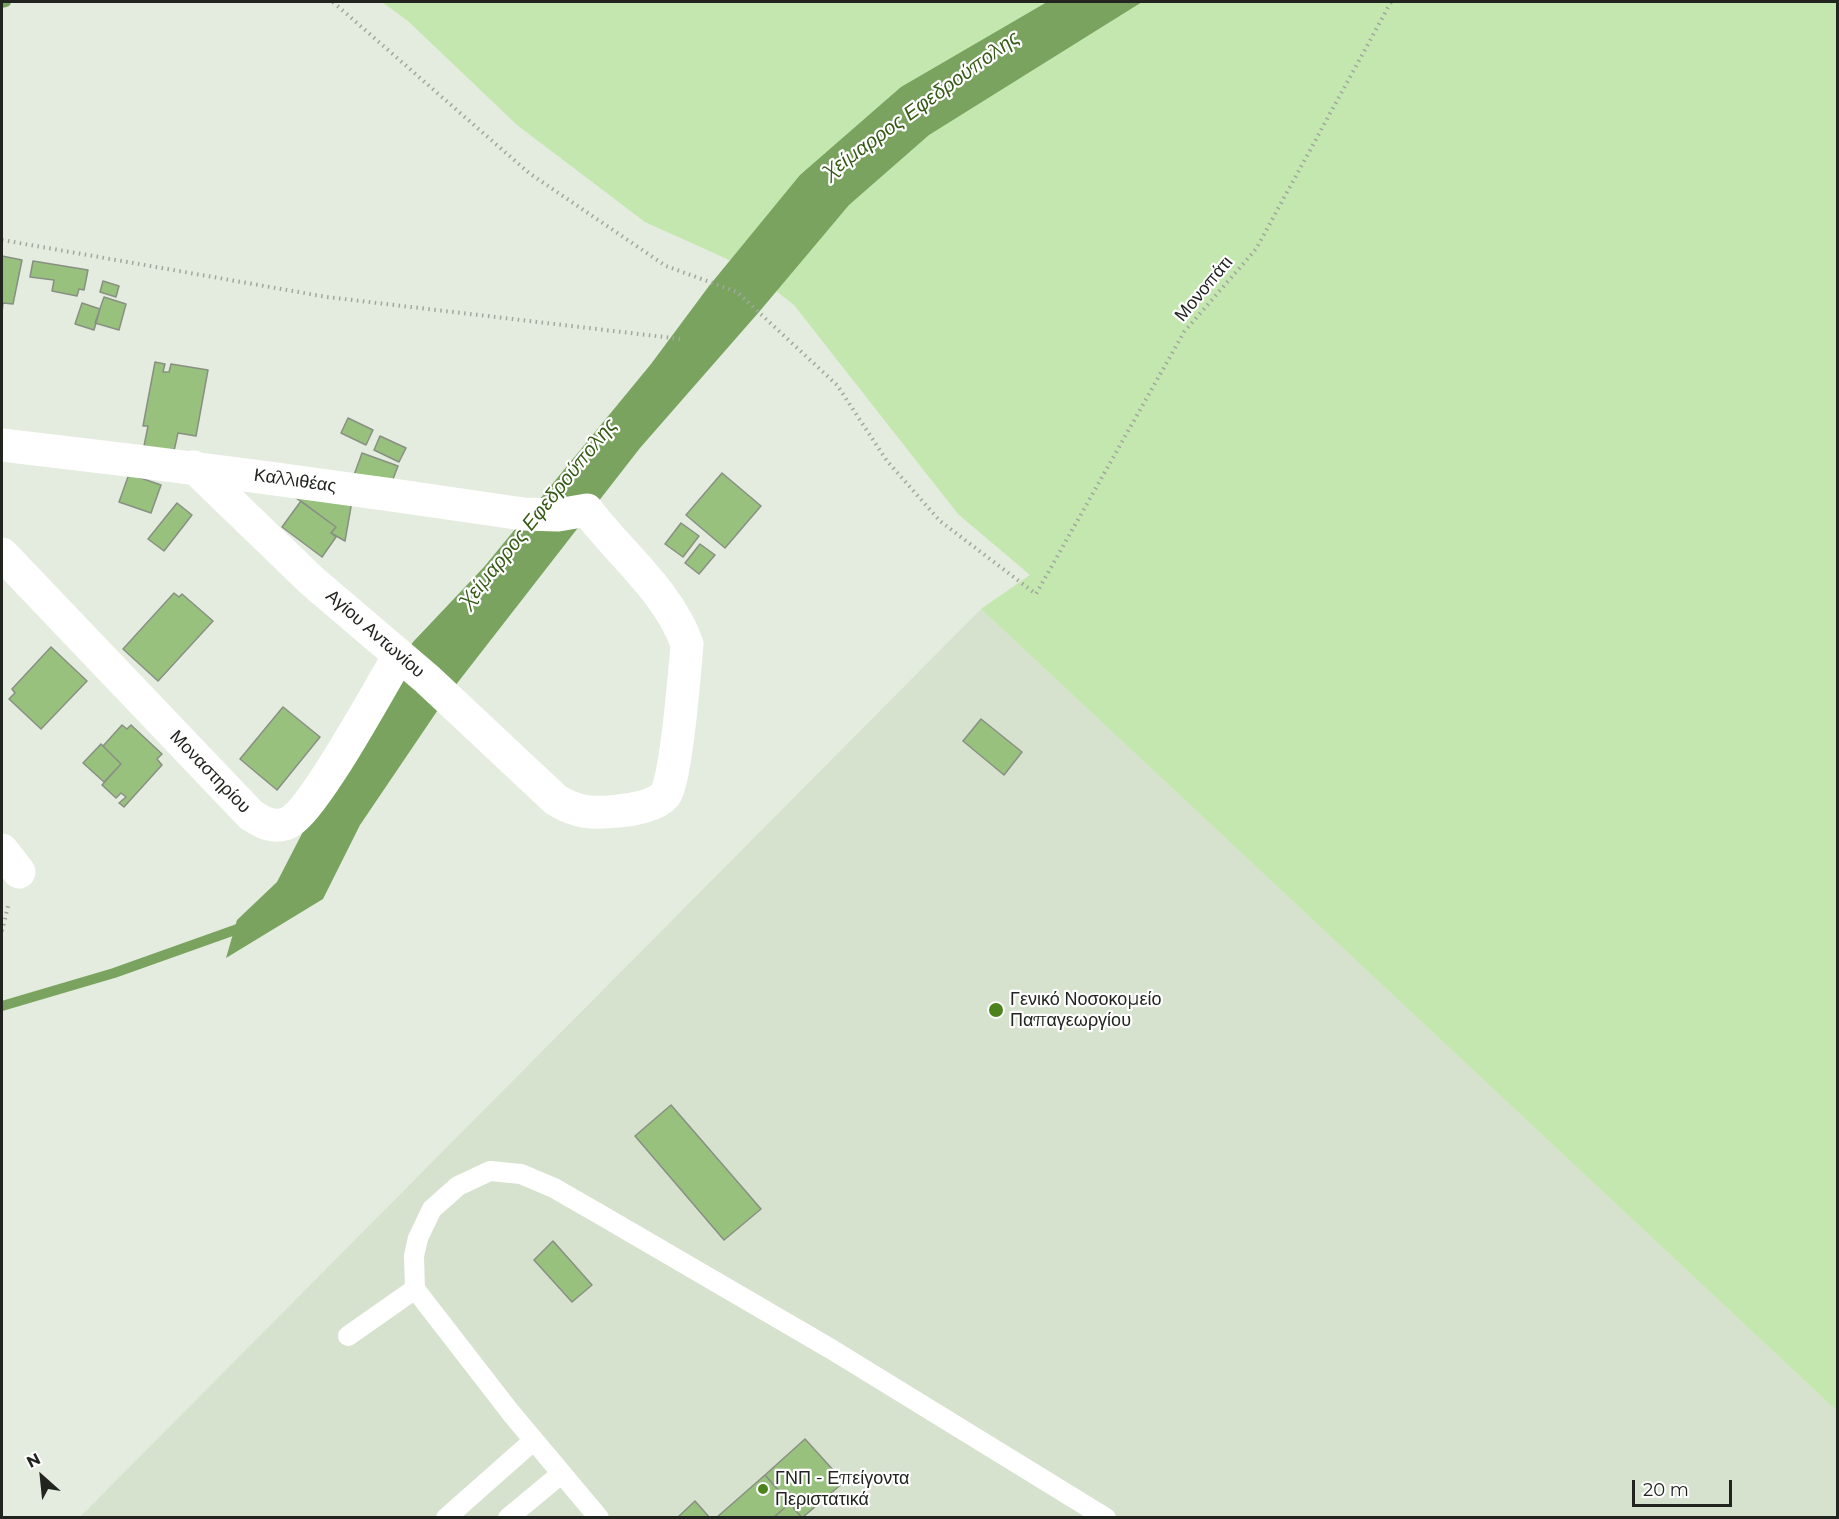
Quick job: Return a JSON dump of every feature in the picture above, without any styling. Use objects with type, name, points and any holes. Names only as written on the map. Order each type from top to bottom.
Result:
[{"type":"street","name":"Καλλιθέας","points":[[2,445],[194,467],[522,514],[558,515],[587,510]]},
{"type":"street","name":"Αγίου Αντωνίου","points":[[194,467],[312,580],[399,656],[556,800],[574,811],[598,814],[634,809],[664,797],[670,787],[687,644],[682,630],[650,584],[587,510]]},
{"type":"street","name":"Μοναστηρίου","points":[[2,554],[251,815],[267,825],[286,824],[297,817],[325,779],[399,656]]},
{"type":"lane","points":[[599,1518],[533,1441],[415,1289],[412,1274],[418,1238],[432,1209],[458,1185],[490,1171],[521,1174],[554,1188],[698,1270],[1106,1518]]},
{"type":"lane","points":[[348,1336],[415,1289]]},
{"type":"lane","points":[[446,1518],[533,1441]]},
{"type":"lane","points":[[510,1517],[561,1474]]},
{"type":"path","name":"Μονοπάτι","points":[[333,2],[529,173],[666,266],[737,292],[837,385],[887,461],[940,521],[1036,594],[1184,332],[1256,249],[1390,2]]},
{"type":"path","points":[[2,240],[327,297],[681,339]]},
{"type":"shaded area","points":[[382,2],[1837,2],[1837,1411],[981,609],[1030,575],[958,514],[794,305],[747,268],[645,222],[517,125],[408,21]]},
{"type":"shaded area","name":"Γενικό Νοσοκομείο Παπαγεωργίου","points":[[981,609],[1837,1411],[1837,1517],[79,1518]]},
{"type":"water","points":[[1047,2],[1142,2],[929,135],[849,205],[640,448],[448,695],[360,825],[323,899],[226,958],[237,920],[277,882],[358,725],[413,642],[484,567],[651,364],[709,286],[800,175],[901,87]]},
{"type":"building","points":[[2,256],[22,260],[13,304],[3,303],[2,313]]},
{"type":"building","points":[[33,261],[88,270],[84,290],[79,289],[77,296],[52,291],[54,280],[30,277]]},
{"type":"building","points":[[103,281],[119,286],[116,297],[100,292]]},
{"type":"building","points":[[104,297],[126,304],[119,330],[95,323]]},
{"type":"building","points":[[82,303],[100,309],[94,330],[75,324]]},
{"type":"building","points":[[155,362],[165,364],[163,372],[169,372],[171,364],[208,370],[196,436],[178,433],[174,451],[144,446],[148,426],[143,426]]},
{"type":"building","points":[[348,418],[373,430],[366,445],[341,433]]},
{"type":"building","points":[[380,436],[406,448],[399,462],[374,450]]},
{"type":"building","points":[[362,453],[398,466],[390,487],[354,475]]},
{"type":"building","points":[[722,473],[761,506],[725,548],[686,515]]},
{"type":"building","points":[[129,474],[161,485],[151,513],[119,502]]},
{"type":"building","points":[[302,491],[352,501],[345,541],[331,533],[336,527],[296,498]]},
{"type":"building","points":[[301,501],[336,527],[331,533],[336,537],[322,557],[282,527]]},
{"type":"building","points":[[177,503],[192,515],[164,551],[148,539]]},
{"type":"building","points":[[681,523],[699,536],[683,557],[665,544]]},
{"type":"building","points":[[700,544],[715,555],[699,574],[685,563]]},
{"type":"building","points":[[174,593],[179,597],[182,594],[213,621],[158,681],[123,649]]},
{"type":"building","points":[[51,647],[87,681],[41,729],[9,699],[15,693],[12,689]]},
{"type":"building","points":[[283,707],[320,737],[277,790],[240,759]]},
{"type":"building","points":[[981,719],[1022,752],[1004,775],[963,741]]},
{"type":"building","points":[[122,725],[127,729],[131,725],[162,754],[157,759],[162,765],[124,807],[119,803],[126,797],[121,793],[116,798],[102,785],[121,764],[103,746]]},
{"type":"building","points":[[101,744],[121,764],[104,782],[83,763]]},
{"type":"building","points":[[671,1105],[761,1209],[724,1240],[635,1136]]},
{"type":"building","points":[[553,1241],[592,1285],[572,1302],[534,1260]]},
{"type":"building","points":[[805,1439],[844,1482],[802,1518],[765,1475]]},
{"type":"building","name":"ΓΝΠ - Επείγοντα Περιστατικά","points":[[765,1475],[790,1503],[773,1518],[716,1518]]},
{"type":"building","points":[[695,1501],[710,1518],[677,1518]]},
{"type":"building","points":[[790,1503],[802,1518],[773,1518]]},
{"type":"waterway","name":"Χείμαρρος Εφεδρούπολης","points":[[2,3],[6,2]]},
{"type":"waterway","name":"Χείμαρρος Εφεδρούπολης","points":[[2,1006],[114,973],[246,926]]},
{"type":"place","name":"Γενικό Νοσοκομείο Παπαγεωργίου","points":[[996,1010]]},
{"type":"place","name":"ΓΝΠ - Επείγοντα Περιστατικά","points":[[763,1489]]}]
